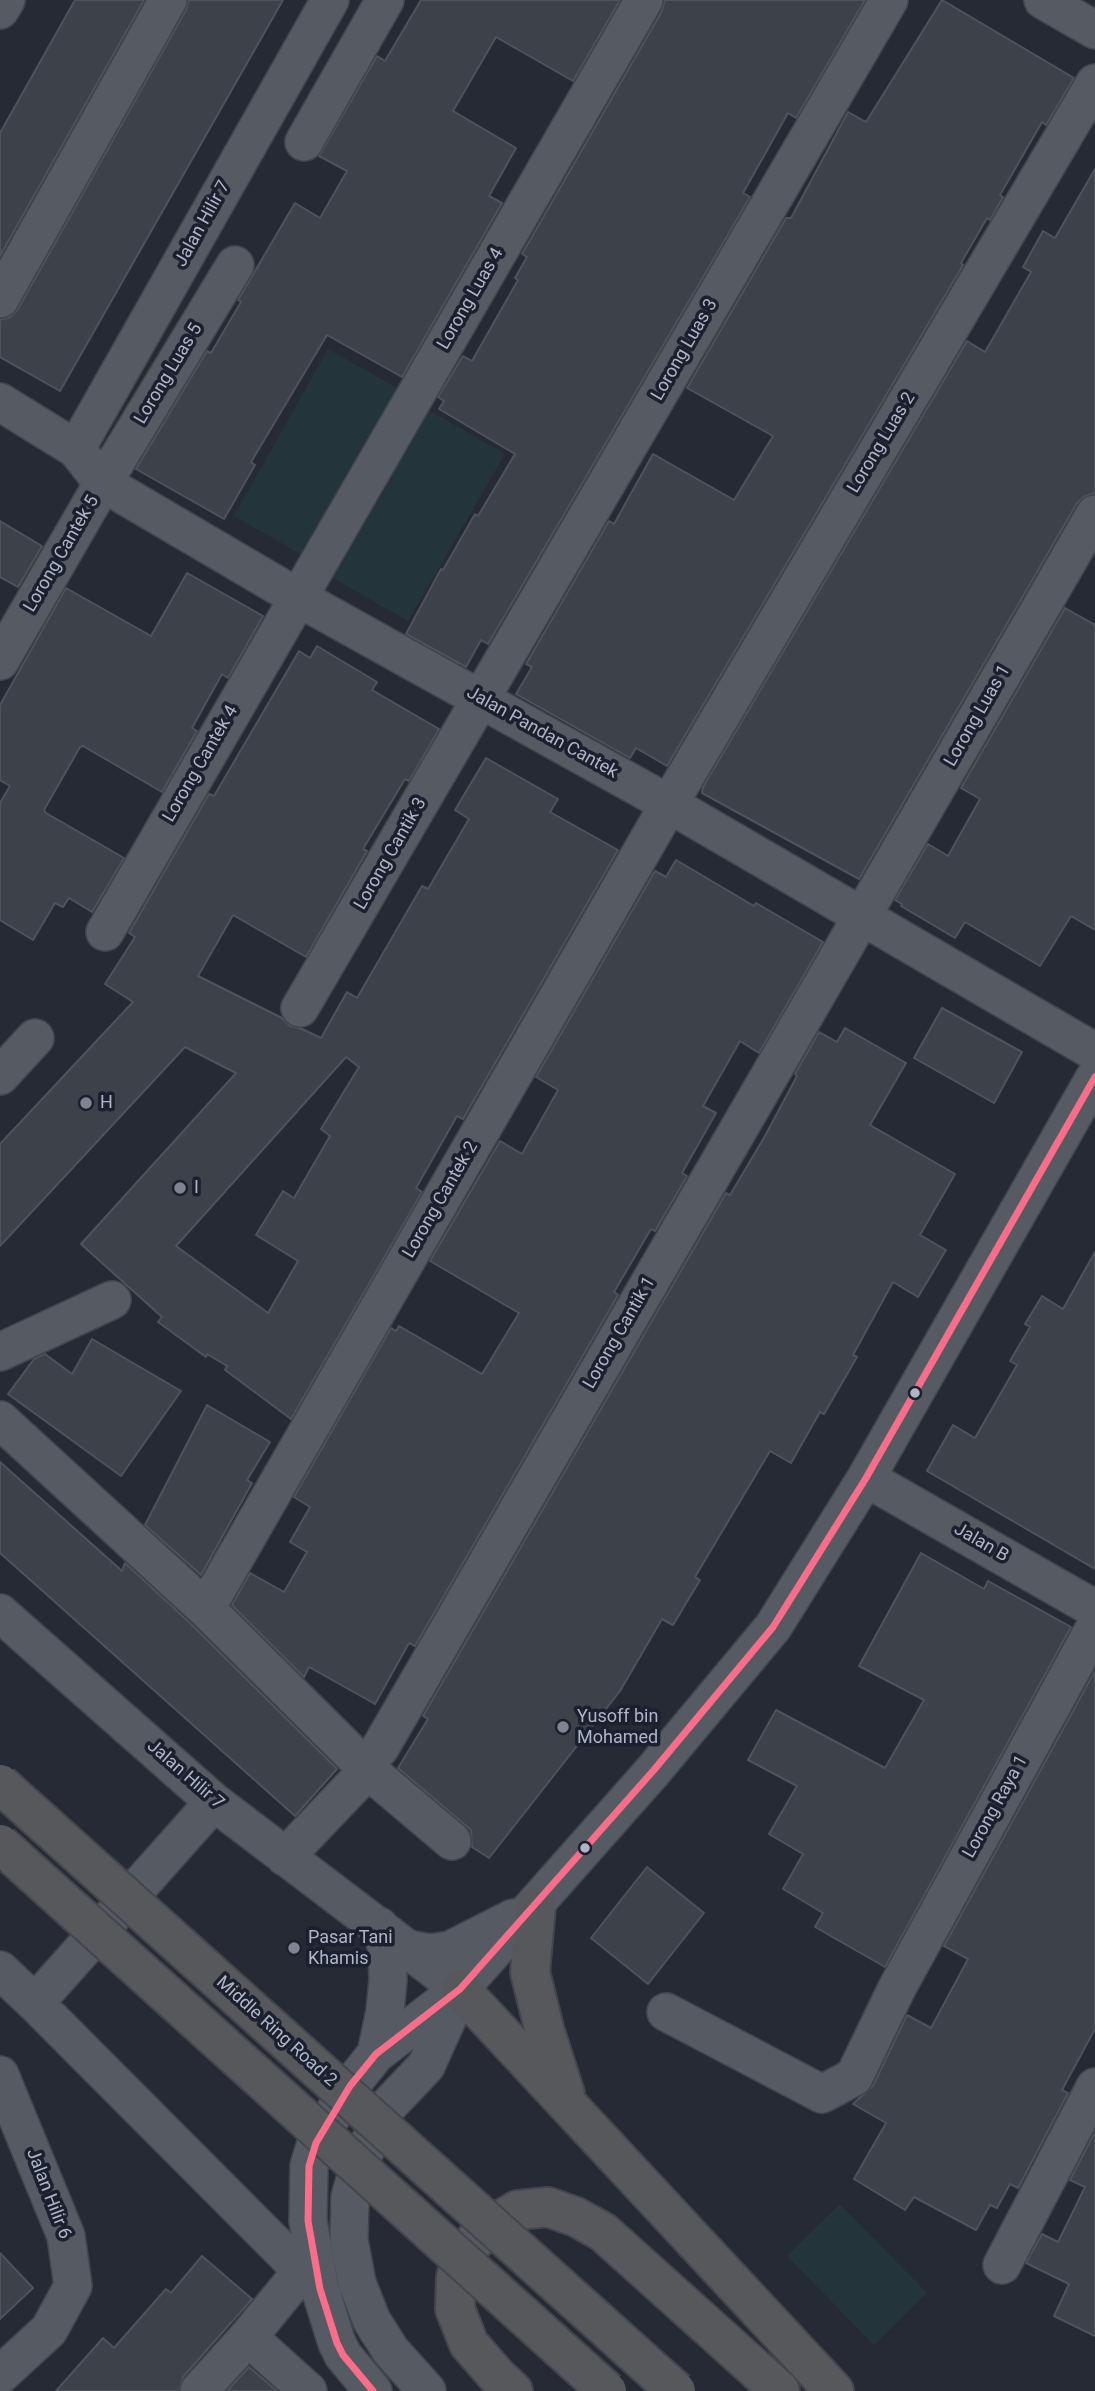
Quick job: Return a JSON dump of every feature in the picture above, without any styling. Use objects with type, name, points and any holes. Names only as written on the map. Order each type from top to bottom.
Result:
[{"type":"highway","name":"Middle Ring Road 2","points":[[0,1784],[676,2391]]},
{"type":"highway","points":[[0,1844],[607,2391]]},
{"type":"highway","points":[[536,1906],[530,1972],[545,2032],[568,2104]]},
{"type":"highway","points":[[460,1989],[834,2391]]},
{"type":"highway","points":[[513,2391],[469,2344],[455,2309],[456,2277],[470,2246],[487,2228],[517,2210],[548,2207],[576,2217],[603,2232],[780,2391]]},
{"type":"street","points":[[0,10],[6,0]]},
{"type":"street","points":[[0,299],[168,0]]},
{"type":"street","name":"Jalan Hilir 7","points":[[76,449],[330,0]]},
{"type":"street","points":[[304,142],[385,0]]},
{"type":"street","name":"Lorong Luas 4","points":[[297,597],[644,0]]},
{"type":"street","name":"Lorong Luas 3","points":[[481,700],[888,0]]},
{"type":"street","points":[[1043,0],[1095,30]]},
{"type":"street","name":"Lorong Luas 2","points":[[668,804],[1095,83]]},
{"type":"street","name":"Lorong Luas 5","points":[[103,483],[235,265]]},
{"type":"street","name":"Jalan Pandan Cantek","points":[[0,402],[76,449],[103,483],[297,597],[668,804],[1095,1052]]},
{"type":"street","name":"Lorong Cantek 5","points":[[0,661],[103,483]]},
{"type":"street","name":"Lorong Luas 1","points":[[861,917],[1095,514]]},
{"type":"street","name":"Lorong Cantek 4","points":[[105,932],[297,597]]},
{"type":"street","name":"Lorong Cantik 3","points":[[300,1008],[481,700]]},
{"type":"street","name":"Lorong Cantek 2","points":[[212,1596],[668,804]]},
{"type":"street","name":"Lorong Cantik 1","points":[[285,1857],[374,1759],[861,917]]},
{"type":"street","points":[[0,1076],[35,1038]]},
{"type":"street","points":[[373,2391],[343,2354],[311,2280],[309,2166],[316,2143],[349,2086],[376,2054],[460,1989],[536,1906],[773,1628],[866,1478],[1095,1077]]},
{"type":"street","points":[[0,1352],[111,1300]]},
{"type":"street","points":[[0,1420],[374,1759],[452,1841]]},
{"type":"street","name":"Jalan B","points":[[866,1478],[1095,1609]]},
{"type":"street","name":"Jalan Hilir 7","points":[[0,1613],[214,1802],[460,1989]]},
{"type":"street","name":"Lorong Raya 1","points":[[666,2012],[822,2094],[854,2077],[897,1987],[1095,1627]]},
{"type":"street","points":[[35,2003],[214,1802]]},
{"type":"street","points":[[408,1948],[429,1953],[450,1950],[536,1906]]},
{"type":"street","points":[[376,2054],[388,1980],[387,1948],[379,1926]]},
{"type":"street","points":[[0,1970],[311,2280]]},
{"type":"street","points":[[427,2391],[391,2351],[372,2321],[357,2283],[349,2240],[350,2197],[360,2159],[387,2107],[426,2066],[460,1989]]},
{"type":"street","name":"Jalan Hilir 6","points":[[0,2075],[66,2236],[73,2286],[49,2330],[0,2375]]},
{"type":"street","points":[[1002,2265],[1095,2087]]},
{"type":"street","points":[[199,2391],[248,2337],[311,2280]]},
{"type":"street","points":[[248,2337],[307,2391]]},
{"type":"shaded area","points":[[328,349],[399,389],[304,556],[234,516]]},
{"type":"shaded area","points":[[422,406],[505,454],[408,621],[326,574]]},
{"type":"shaded area","points":[[840,2204],[927,2293],[874,2345],[787,2256]]},
{"type":"building","points":[[75,0],[144,0],[0,256],[0,133]]},
{"type":"building","points":[[189,0],[283,0],[60,391],[0,357],[0,320],[10,317],[18,309],[186,10]]},
{"type":"building","points":[[421,0],[620,0],[573,81],[496,37],[453,111],[516,148],[489,196],[502,203],[402,377],[327,335],[251,462],[255,465],[224,519],[136,469],[207,351],[211,353],[241,302],[238,300],[295,203],[320,218],[347,171],[319,156],[377,56],[385,61]]},
{"type":"building","points":[[665,0],[865,0],[796,118],[788,113],[743,193],[750,197],[488,644],[481,640],[466,667],[406,634],[441,569],[443,570],[475,514],[478,516],[515,454],[439,409],[444,401],[438,397],[463,356],[472,361],[518,280],[515,278],[527,257],[522,254],[662,11]]},
{"type":"building","points":[[942,0],[1074,78],[1046,125],[1042,122],[1000,195],[1003,197],[990,220],[987,218],[961,263],[963,265],[667,766],[636,748],[630,758],[516,694],[532,667],[526,664],[609,521],[614,524],[653,454],[734,500],[773,436],[687,388],[786,218],[791,218],[848,112],[866,122]]},
{"type":"building","points":[[1095,169],[1095,493],[1085,496],[1077,503],[859,879],[702,793],[703,787],[967,341],[985,352],[1031,272],[1023,267],[1043,231],[1055,238]]},
{"type":"building","points":[[0,521],[42,546],[18,587],[0,577]]},
{"type":"building","points":[[187,573],[263,616],[228,678],[222,674],[192,728],[197,731],[162,792],[83,746],[80,747],[44,810],[124,858],[92,912],[69,898],[63,907],[55,903],[33,940],[0,920],[0,803],[10,786],[0,780],[0,705],[66,588],[151,636]]},
{"type":"building","points":[[1065,608],[1095,625],[1095,930],[1071,916],[1040,966],[965,922],[955,938],[895,900],[928,844],[948,856],[980,799],[961,788]]},
{"type":"building","points":[[317,646],[377,682],[372,690],[439,729],[409,781],[405,779],[363,849],[367,851],[306,957],[233,915],[198,976],[282,1018],[290,1026],[321,1038],[347,992],[357,998],[422,886],[428,889],[469,819],[455,810],[486,758],[558,799],[550,812],[618,850],[463,1119],[457,1116],[416,1188],[422,1192],[291,1419],[225,1370],[227,1366],[207,1354],[206,1357],[158,1322],[162,1317],[81,1244],[236,1073],[185,1047],[0,1246],[0,1144],[133,1002],[105,984],[135,937],[129,933],[209,794],[214,796],[299,651],[310,658]],"holes":[[[346,1057],[359,1067],[321,1129],[330,1136],[294,1198],[283,1191],[256,1235],[298,1261],[268,1313],[176,1246]]]},
{"type":"building","points":[[676,860],[754,906],[756,903],[823,942],[759,1053],[740,1041],[703,1106],[716,1113],[682,1173],[687,1176],[655,1231],[651,1229],[614,1292],[618,1295],[415,1646],[409,1643],[375,1704],[309,1667],[304,1677],[232,1605],[250,1573],[284,1592],[307,1552],[290,1542],[310,1507],[294,1497],[391,1328],[396,1331],[399,1326],[482,1374],[519,1313],[430,1261],[500,1141],[522,1154],[558,1090],[536,1077],[655,871],[666,877]]},
{"type":"building","points":[[942,1008],[1022,1052],[994,1103],[914,1058]]},
{"type":"building","points":[[845,1028],[906,1063],[870,1125],[955,1174],[920,1235],[946,1250],[918,1297],[893,1282],[853,1355],[857,1357],[824,1414],[820,1412],[791,1463],[770,1451],[695,1577],[700,1580],[673,1625],[662,1619],[620,1691],[489,1858],[472,1847],[471,1830],[398,1768],[428,1719],[423,1716],[726,1193],[730,1195],[765,1136],[819,1032],[837,1042]]},
{"type":"building","points":[[1095,1252],[1095,1569],[927,1471],[953,1425],[975,1438],[1017,1365],[1010,1361],[1030,1327],[1025,1324],[1042,1296],[1063,1309]]},
{"type":"building","points":[[92,1339],[181,1391],[121,1476],[8,1394],[34,1359],[45,1354],[72,1374]]},
{"type":"building","points":[[207,1405],[270,1442],[247,1480],[252,1483],[201,1575],[145,1525]]},
{"type":"building","points":[[0,1462],[122,1571],[125,1563],[190,1623],[337,1769],[295,1816],[0,1553]]},
{"type":"building","points":[[921,1553],[984,1589],[988,1581],[1071,1627],[885,1967],[815,1927],[823,1913],[783,1889],[803,1854],[769,1834],[797,1786],[748,1760],[776,1710],[885,1768],[924,1700],[859,1666]]},
{"type":"building","points":[[1095,1671],[1095,2029],[1062,2090],[1068,2093],[1018,2188],[1010,2184],[997,2208],[990,2205],[976,2230],[914,2197],[905,2210],[854,2179],[886,2123],[853,2104],[873,2086],[907,2015],[931,2028],[968,1959],[944,1946]]},
{"type":"building","points":[[647,1867],[704,1913],[648,1984],[591,1938]]},
{"type":"building","points":[[1095,2132],[1095,2336],[1054,2316],[1069,2284],[1026,2263],[1042,2234],[1058,2242],[1085,2187],[1070,2180]]},
{"type":"building","points":[[0,2253],[33,2288],[0,2319]]},
{"type":"building","points":[[202,2256],[252,2299],[183,2377],[179,2391],[56,2391],[103,2338],[114,2348],[166,2289],[171,2293]]},
{"type":"building","points":[[249,2367],[277,2391],[227,2391]]},
{"type":"transit line","points":[[373,2391],[343,2355],[320,2289],[308,2221],[309,2166],[316,2143],[350,2086],[376,2054],[460,1989],[653,1771],[773,1627],[866,1478],[1095,1077]]},
{"type":"place","name":"H","points":[[86,1103]]},
{"type":"place","name":"I","points":[[180,1188]]},
{"type":"place","name":"Yusoff bin Mohamed","points":[[563,1727]]},
{"type":"place","name":"Pasar Tani Khamis","points":[[294,1948]]}]
